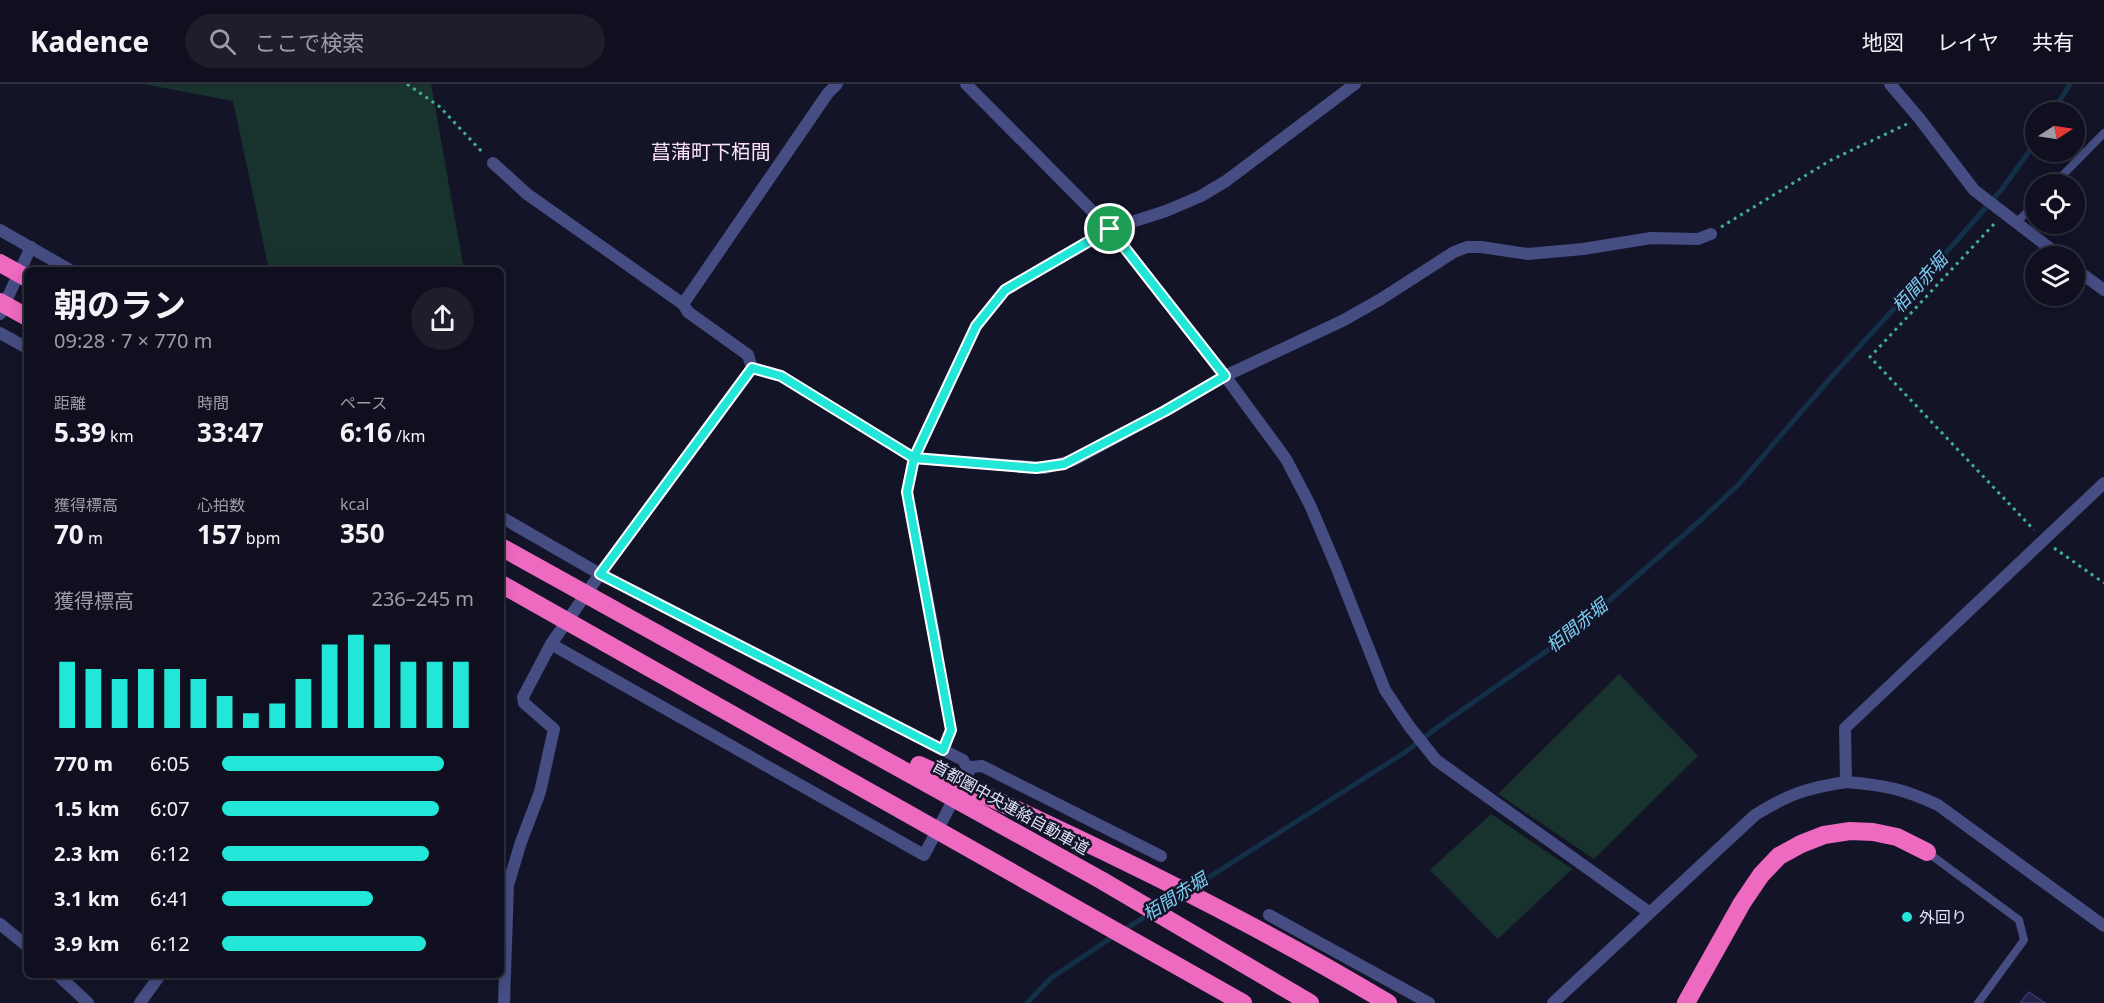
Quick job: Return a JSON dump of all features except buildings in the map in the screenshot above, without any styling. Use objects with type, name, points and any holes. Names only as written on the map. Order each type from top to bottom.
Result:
[{"type":"highway","points":[[0,263],[24,276]]},
{"type":"highway","points":[[0,302],[24,315]]},
{"type":"highway","name":"首都圏中央連絡自動車道","points":[[504,549],[813,718],[1101,880],[1310,1003]]},
{"type":"highway","points":[[504,586],[1243,1003]]},
{"type":"highway","points":[[813,718],[978,792],[1146,872],[1388,1003]]},
{"type":"highway","points":[[1686,1003],[1742,903],[1761,875],[1779,856],[1824,835],[1850,831],[1873,832],[1897,837],[1927,852]]},
{"type":"highway","points":[[1155,952],[1229,1003]]},
{"type":"street","points":[[683,304],[828,93],[837,84]]},
{"type":"street","points":[[966,84],[1110,229],[1225,376],[1286,459],[1328,546],[1385,690],[1409,726],[1436,760],[1650,913]]},
{"type":"street","points":[[936,644],[907,492],[914,458],[976,326],[1005,290],[1110,229],[1166,211],[1201,196],[1226,181],[1355,84]]},
{"type":"street","points":[[1890,84],[1974,190],[2047,246]]},
{"type":"street","points":[[493,163],[526,194],[683,304],[688,312],[748,355],[752,368]]},
{"type":"street","points":[[0,230],[65,267]]},
{"type":"street","points":[[752,368],[781,376],[914,458],[1036,468],[1064,464],[1165,411],[1225,376],[1344,320],[1454,252],[1467,247],[1528,254],[1583,249],[1651,238],[1698,239],[1711,234]]},
{"type":"street","points":[[0,314],[31,248]]},
{"type":"street","points":[[2085,276],[2104,290]]},
{"type":"street","points":[[0,333],[24,346]]},
{"type":"street","points":[[504,1003],[508,885],[540,792],[554,729],[524,703],[523,697],[551,644],[752,368]]},
{"type":"street","points":[[1846,782],[1845,728],[2104,483]]},
{"type":"street","points":[[504,519],[600,574],[963,760],[969,771]]},
{"type":"street","points":[[551,644],[924,855],[971,767],[982,766],[1161,856]]},
{"type":"street","points":[[1553,1003],[1755,815],[1782,798],[1813,788],[1846,782],[1879,785],[1911,792],[1938,805],[2104,926]]},
{"type":"street","points":[[1269,915],[1430,1003]]},
{"type":"street","points":[[0,924],[24,944]]},
{"type":"street","points":[[61,978],[88,1003]]},
{"type":"street","points":[[140,1003],[158,978]]},
{"type":"lane","points":[[2064,174],[2104,133]]},
{"type":"lane","points":[[2016,223],[2025,214]]},
{"type":"lane","points":[[1927,852],[2019,920],[2024,940],[1978,1003]]},
{"type":"path","points":[[407,84],[440,107],[493,163]]},
{"type":"path","points":[[1711,234],[1762,200],[1832,160],[1919,118]]},
{"type":"path","points":[[2000,212],[1870,357],[2044,540],[2104,583]]},
{"type":"path","points":[[936,644],[951,730],[943,750]]},
{"type":"green space","points":[[143,84],[431,84],[463,267],[268,267],[233,101]]},
{"type":"green space","points":[[1619,674],[1698,756],[1594,859],[1498,794]]},
{"type":"green space","points":[[1491,814],[1572,869],[1498,939],[1430,870]]},
{"type":"waterway","name":"栢間赤堀","points":[[2059,102],[2070,84]]},
{"type":"waterway","name":"栢間赤堀","points":[[1189,890],[1407,751],[1571,634],[1739,484],[1833,375],[2002,189],[2025,157]]},
{"type":"waterway","name":"栢間赤堀","points":[[1158,909],[1181,895]]},
{"type":"waterway","name":"栢間赤堀","points":[[1122,931],[1150,914]]},
{"type":"waterway","name":"栢間赤堀","points":[[1027,1003],[1051,978],[1114,936]]},
{"type":"place","name":"外回り","points":[[1907,917]]},
{"type":"district","name":"菖蒲町下栢間","points":[[711,152]]},
{"type":"route","points":[[1110,229],[1005,290],[976,326],[914,458],[781,376],[752,368],[600,574],[943,750],[951,730],[907,492],[914,458],[1036,468],[1064,464],[1165,411],[1225,376],[1110,229]]}]
